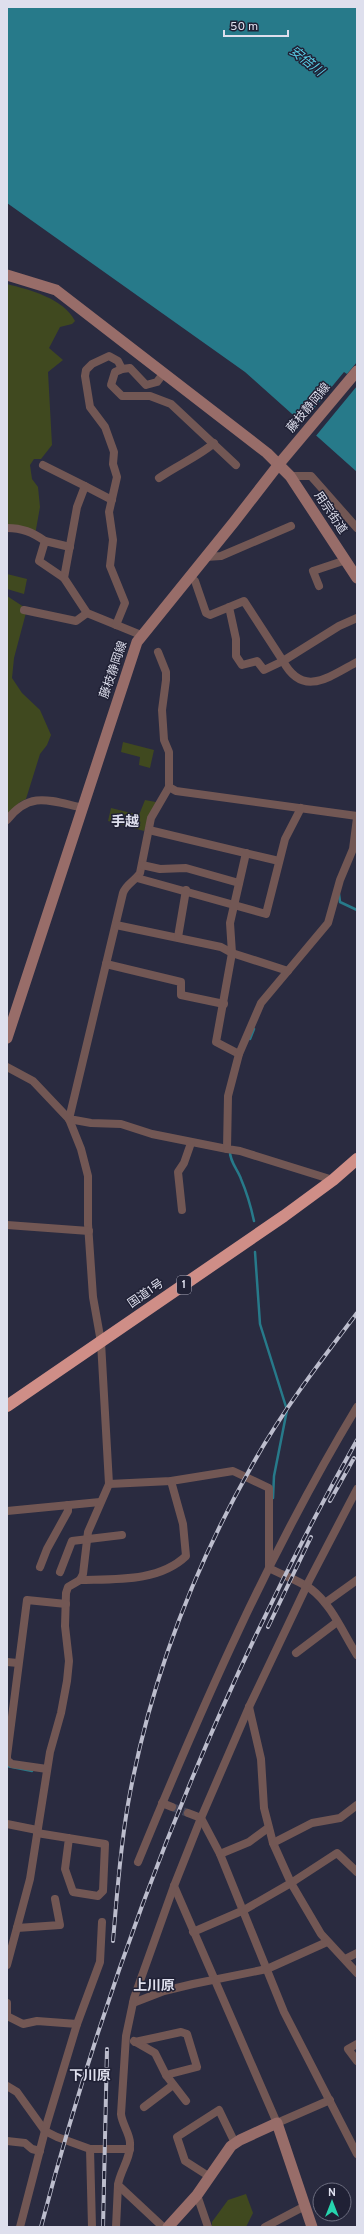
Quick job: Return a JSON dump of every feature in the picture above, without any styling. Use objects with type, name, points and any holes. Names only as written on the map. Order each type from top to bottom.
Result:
[{"type":"highway","name":"国道1号","points":[[7,1406],[333,1180],[357,1159]]},
{"type":"main road","name":"用宗街道","points":[[7,275],[56,290],[279,464],[290,476],[357,578]]},
{"type":"main road","name":"藤枝静岡線","points":[[7,1038],[134,650],[142,635],[279,464],[357,371]]},
{"type":"main road","points":[[168,2227],[197,2195],[235,2143],[277,2123],[312,2227]]},
{"type":"street","points":[[116,625],[125,603],[110,566],[112,540],[109,512],[117,477],[112,464],[114,452],[105,427],[90,407],[85,376],[86,370],[92,364],[109,356],[118,361],[122,368]]},
{"type":"street","points":[[163,374],[157,382],[146,385],[130,368],[122,368],[115,372],[111,386],[122,396],[154,397],[171,404],[236,465]]},
{"type":"street","points":[[159,478],[182,463],[205,451],[214,443]]},
{"type":"street","points":[[43,465],[112,500]]},
{"type":"street","points":[[290,476],[310,476],[357,528]]},
{"type":"street","points":[[64,578],[77,507],[85,486]]},
{"type":"street","points":[[206,557],[221,556],[291,526]]},
{"type":"street","points":[[7,528],[19,528],[33,533],[45,541],[70,547]]},
{"type":"street","points":[[45,541],[39,561],[64,578],[87,613],[142,635]]},
{"type":"street","points":[[319,586],[313,571],[346,560]]},
{"type":"street","points":[[190,576],[195,582],[206,613],[210,615],[244,601],[292,676],[308,683],[325,679],[357,662]]},
{"type":"street","points":[[229,607],[236,638],[236,656],[242,665],[257,660],[264,670],[283,661],[339,626],[357,618]]},
{"type":"street","points":[[24,610],[76,621],[87,613]]},
{"type":"street","points":[[69,1119],[125,888],[137,878],[142,865],[151,818],[169,787],[169,752],[164,740],[162,710],[166,672],[158,652]]},
{"type":"street","points":[[169,787],[176,791],[357,817],[353,850],[340,880],[328,923],[261,1003],[239,1054],[228,1096],[227,1149]]},
{"type":"street","points":[[7,820],[23,804],[36,800],[51,800],[83,808]]},
{"type":"street","points":[[137,878],[186,890],[266,914],[285,839],[301,808]]},
{"type":"street","points":[[149,830],[279,861]]},
{"type":"street","points":[[239,1054],[216,1042],[232,953],[230,923],[246,853]]},
{"type":"street","points":[[142,865],[160,869],[186,868],[239,883]]},
{"type":"street","points":[[178,937],[186,890]]},
{"type":"street","points":[[116,925],[221,947],[232,953],[288,971]]},
{"type":"street","points":[[106,964],[180,982],[181,995],[224,1004]]},
{"type":"street","points":[[7,1067],[33,1081],[69,1119],[81,1149],[88,1176],[89,1231],[93,1297],[101,1342],[109,1484],[100,1502],[86,1540],[80,1580]]},
{"type":"street","points":[[69,1119],[91,1123],[121,1124],[152,1134],[192,1143],[240,1151],[333,1180]]},
{"type":"street","points":[[182,1210],[178,1172],[184,1164],[192,1143]]},
{"type":"street","points":[[7,1225],[89,1231]]},
{"type":"street","points":[[138,1862],[221,1665],[322,1465],[357,1407]]},
{"type":"street","points":[[109,1484],[171,1481],[232,1471],[269,1488],[269,1568]]},
{"type":"street","points":[[7,1966],[8,1954],[17,1928],[30,1879],[46,1769],[67,1681],[69,1661],[66,1604],[68,1587],[80,1580],[136,1578],[180,1562],[186,1556],[183,1524],[171,1481]]},
{"type":"street","points":[[116,2227],[118,2185],[130,2149],[130,2142],[122,2124],[121,2114],[126,2036],[133,2003],[174,1886],[201,1818],[249,1706],[357,1489]]},
{"type":"street","points":[[7,1511],[100,1502]]},
{"type":"street","points":[[40,1567],[47,1549],[68,1511],[68,1505]]},
{"type":"street","points":[[60,1572],[72,1541],[122,1534]]},
{"type":"street","points":[[269,1568],[307,1587],[325,1603],[357,1655]]},
{"type":"street","points":[[325,1603],[357,1580]]},
{"type":"street","points":[[46,1769],[12,1764],[7,1760],[18,1664],[26,1600],[66,1604]]},
{"type":"street","points":[[296,1653],[337,1622]]},
{"type":"street","points":[[7,1662],[18,1664]]},
{"type":"street","points":[[249,1706],[261,1759],[264,1808],[273,1843],[291,1883],[321,1934],[357,1973]]},
{"type":"street","points":[[162,1803],[172,1807]]},
{"type":"street","points":[[273,1843],[312,1823],[340,1818],[356,1808]]},
{"type":"street","points":[[188,1813],[201,1818],[220,1854],[244,1910],[284,2012],[357,2152]]},
{"type":"street","points":[[7,1824],[37,1832],[105,1844],[103,1891],[98,1896],[74,1892],[66,1869],[69,1838]]},
{"type":"street","points":[[220,1854],[249,1842],[268,1828]]},
{"type":"street","points":[[193,1932],[244,1910],[291,1883],[337,1852],[357,1872]]},
{"type":"street","points":[[174,1886],[277,2123],[330,2100]]},
{"type":"street","points":[[17,1928],[60,1924],[55,1899]]},
{"type":"street","points":[[20,2227],[45,2131],[77,2024],[100,1962],[102,1922]]},
{"type":"street","points":[[133,2003],[164,1991],[267,1969],[327,1942]]},
{"type":"street","points":[[345,1959],[357,1953]]},
{"type":"street","points":[[7,2003],[7,2015],[23,2024],[37,2021],[77,2024]]},
{"type":"street","points":[[135,2042],[181,2032],[187,2034],[197,2067],[166,2076]]},
{"type":"street","points":[[126,2036],[155,2053],[166,2076],[186,2101]]},
{"type":"street","points":[[357,2044],[348,2049],[357,2061]]},
{"type":"street","points":[[144,2107],[174,2085]]},
{"type":"street","points":[[7,2086],[17,2092],[45,2131],[90,2149],[130,2149]]},
{"type":"street","points":[[210,2177],[185,2161],[177,2137],[219,2110],[235,2143]]},
{"type":"street","points":[[7,2140],[25,2142],[32,2149],[40,2151]]},
{"type":"street","points":[[90,2149],[92,2227]]},
{"type":"street","points":[[118,2185],[163,2227]]},
{"type":"street","points":[[197,2195],[208,2227]]},
{"type":"street","points":[[265,2227],[305,2206]]},
{"type":"green space","points":[[7,284],[45,296],[63,306],[75,321],[72,324],[60,327],[49,348],[63,360],[48,372],[52,445],[41,459],[34,459],[30,465],[32,479],[38,487],[40,507],[35,535],[7,529]]},
{"type":"green space","points":[[7,574],[27,579],[24,594],[7,589]]},
{"type":"green space","points":[[7,596],[27,609],[14,658],[12,678],[22,693],[40,710],[51,735],[47,745],[40,754],[26,799],[20,802],[7,816]]},
{"type":"green space","points":[[123,742],[154,750],[150,768],[139,765],[140,757],[121,752]]},
{"type":"green space","points":[[145,800],[156,802],[144,831],[108,821],[111,808],[139,815]]},
{"type":"green space","points":[[246,2194],[253,2213],[246,2227],[212,2227],[212,2222],[228,2200]]},
{"type":"water","name":"安倍川","points":[[7,7],[357,7],[357,472],[245,372],[7,203]]},
{"type":"pier","points":[[357,362],[357,386],[315,437],[301,424],[344,372],[347,374]]},
{"type":"waterway","points":[[339,894],[340,902],[357,910]]},
{"type":"waterway","points":[[250,1039],[254,1029]]},
{"type":"waterway","points":[[230,1150],[232,1162],[240,1176],[254,1221]]},
{"type":"waterway","points":[[255,1252],[260,1324],[287,1410],[274,1476],[273,1498]]},
{"type":"waterway","points":[[7,1766],[32,1771]]},
{"type":"tunnel","points":[[172,1807],[188,1813]]},
{"type":"railway","points":[[113,1941],[125,1821],[137,1760],[160,1674],[191,1590],[229,1509],[274,1428],[300,1389],[357,1313]]},
{"type":"railway","points":[[41,2227],[101,2023],[136,1923],[174,1823],[215,1725],[259,1629],[306,1533],[357,1440]]},
{"type":"railway","points":[[330,1501],[354,1458]]},
{"type":"railway","points":[[268,1627],[311,1537]]},
{"type":"railway","points":[[103,2227],[107,2049]]},
{"type":"district","name":"手越","points":[[125,822]]},
{"type":"district","name":"上川原","points":[[154,1986]]},
{"type":"district","name":"下川原","points":[[90,2076]]}]
